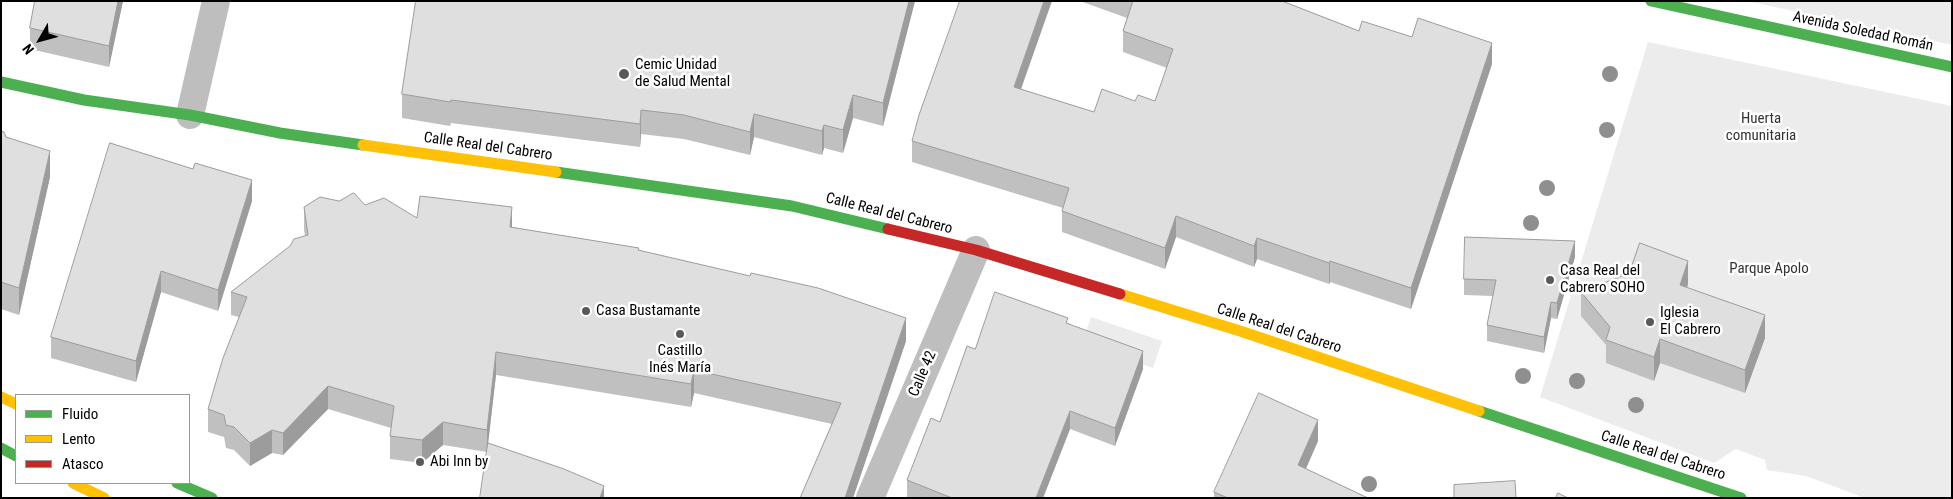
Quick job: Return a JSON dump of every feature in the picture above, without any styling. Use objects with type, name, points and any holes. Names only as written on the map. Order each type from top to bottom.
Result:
[{"type":"main road","name":"Avenida Soledad Román","points":[[1651,1],[1952,67]]},
{"type":"main road","name":"Calle Real del Cabrero","points":[[1,82],[92,102],[190,116],[280,133],[792,206],[976,250],[1240,331],[1741,498]]},
{"type":"main road","points":[[1,397],[15,404]]},
{"type":"main road","points":[[1,448],[15,455]]},
{"type":"main road","points":[[75,484],[104,498]]},
{"type":"main road","points":[[179,484],[212,498]]},
{"type":"street","points":[[190,116],[216,1]]},
{"type":"street","name":"Calle 42","points":[[870,498],[976,250]]},
{"type":"green space","points":[[1747,1],[1952,1],[1952,45]]},
{"type":"green space","name":"Parque Apolo","points":[[1648,42],[1952,106],[1952,498],[1865,498],[1806,476],[1767,470],[1765,460],[1736,449],[1714,463],[1540,397]]},
{"type":"green space","points":[[1091,317],[1162,341],[1153,368],[1082,344]]},
{"type":"building","points":[[35,1],[118,1],[109,46],[30,28]]},
{"type":"building","points":[[416,1],[909,1],[883,103],[853,95],[843,130],[824,125],[822,131],[754,114],[750,132],[684,115],[641,110],[640,124],[451,100],[450,102],[402,94]]},
{"type":"building","points":[[960,1],[1044,1],[1014,87],[1094,112],[1102,89],[1135,101],[1138,95],[1155,101],[1173,49],[1123,31],[1133,1],[1282,1],[1359,31],[1362,21],[1412,37],[1418,18],[1492,43],[1411,288],[1330,261],[1329,263],[1257,238],[1254,246],[1176,216],[1165,248],[1062,211],[1069,188],[912,141],[919,115]]},
{"type":"building","points":[[1,131],[4,132],[6,137],[50,151],[19,288],[1,282]]},
{"type":"building","points":[[110,143],[193,169],[195,163],[252,180],[218,290],[161,271],[136,361],[51,337]]},
{"type":"building","points":[[354,193],[365,205],[384,198],[417,218],[420,196],[512,207],[510,227],[639,248],[638,250],[750,276],[751,273],[818,288],[906,318],[845,498],[800,498],[841,403],[694,370],[691,384],[496,352],[487,430],[443,422],[422,440],[390,436],[394,406],[328,386],[283,433],[272,430],[250,443],[234,427],[226,425],[224,415],[208,409],[223,358],[247,297],[231,292],[290,246],[294,239],[308,235],[304,207],[320,197],[339,201]]},
{"type":"building","points":[[1465,237],[1575,241],[1557,303],[1551,302],[1544,337],[1487,325],[1496,280],[1464,279]]},
{"type":"building","points":[[1640,243],[1688,261],[1680,285],[1765,315],[1745,370],[1660,339],[1654,357],[1606,340],[1610,327],[1581,292],[1629,273]]},
{"type":"building","points":[[995,292],[1068,318],[1066,323],[1143,351],[1115,428],[1070,411],[1036,498],[952,498],[907,480],[931,418],[940,422],[967,346],[975,349]]},
{"type":"building","points":[[1259,393],[1318,420],[1298,465],[1368,498],[1228,498],[1214,492]]},
{"type":"building","points":[[488,443],[564,469],[604,486],[600,498],[480,498]]},
{"type":"building","points":[[1515,481],[1516,498],[1454,498],[1454,485]]},
{"type":"building","points":[[1558,493],[1568,498],[1556,498]]},
{"type":"traffic: fast","points":[[1651,1],[1952,67]]},
{"type":"traffic: fast","points":[[1,82],[84,100],[190,115],[280,133],[363,145]]},
{"type":"traffic: fast","points":[[556,172],[792,206],[888,229]]},
{"type":"traffic: fast","points":[[1479,411],[1741,498]]},
{"type":"traffic: fast","points":[[1,448],[15,455]]},
{"type":"traffic: fast","points":[[179,484],[212,498]]},
{"type":"traffic: slow","points":[[363,145],[556,172]]},
{"type":"traffic: slow","points":[[1120,294],[1240,331],[1479,411]]},
{"type":"traffic: slow","points":[[1,397],[15,404]]},
{"type":"traffic: slow","points":[[75,484],[104,498]]},
{"type":"traffic: jam","points":[[888,229],[976,250],[1120,294]]},
{"type":"place","name":"Cemic Unidad de Salud Mental","points":[[624,74]]},
{"type":"place","name":"Casa Real del Cabrero SOHO","points":[[1550,280]]},
{"type":"place","name":"Casa Bustamante","points":[[586,311]]},
{"type":"place","name":"Iglesia El Cabrero","points":[[1650,322]]},
{"type":"place","name":"Castillo Inés María","points":[[680,334]]},
{"type":"place","name":"Abi Inn by","points":[[420,462]]},
{"type":"park label","name":"Huerta comunitaria","points":[[1761,128]]}]
